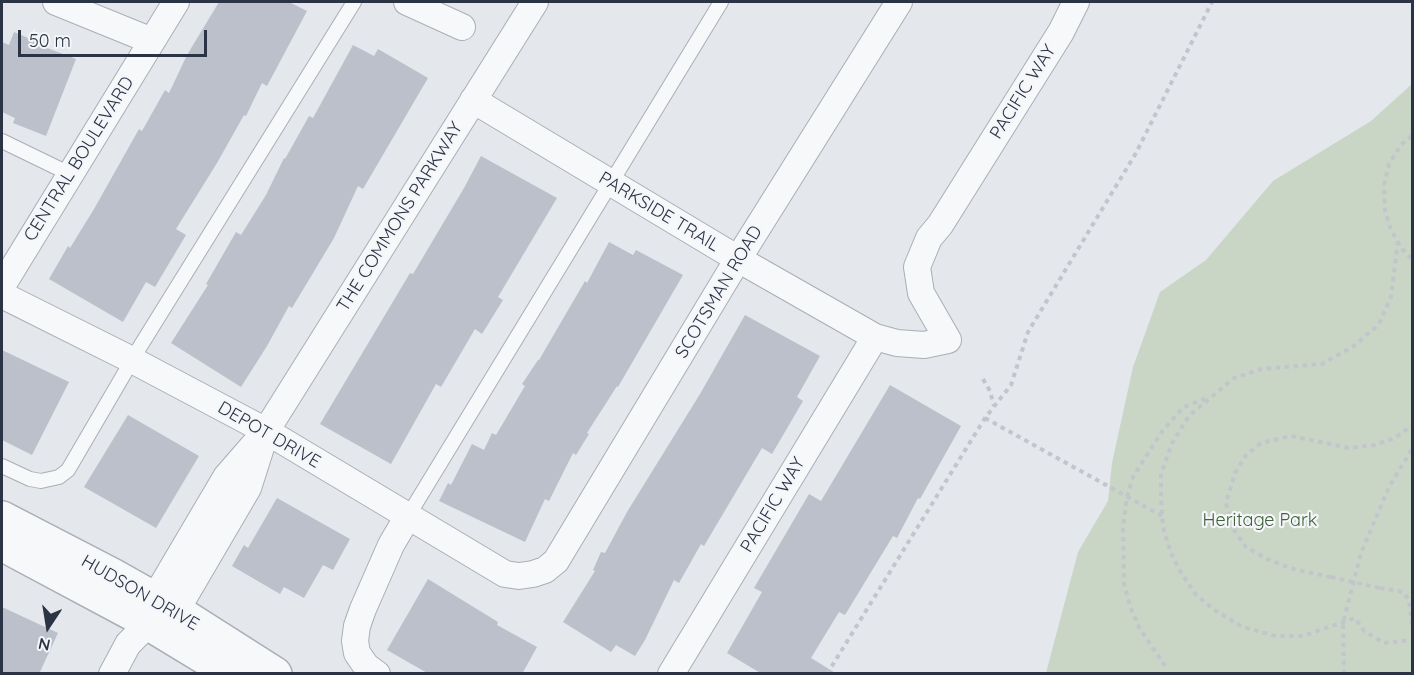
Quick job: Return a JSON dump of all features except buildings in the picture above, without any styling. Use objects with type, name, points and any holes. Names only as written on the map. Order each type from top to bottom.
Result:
[{"type":"street","points":[[56,2],[152,41]]},
{"type":"street","name":"CENTRAL BOULEVARD","points":[[2,286],[176,2]]},
{"type":"street","points":[[407,2],[462,27]]},
{"type":"street","name":"THE COMMONS PARKWAY","points":[[112,674],[128,645],[160,611],[248,488],[266,431],[535,2]]},
{"type":"street","name":"SCOTSMAN ROAD","points":[[533,574],[545,570],[556,561],[738,260],[899,2]]},
{"type":"street","name":"PACIFIC WAY","points":[[948,340],[921,293],[917,267],[929,238],[940,225],[1061,32],[1076,2]]},
{"type":"street","name":"PARKSIDE TRAIL","points":[[473,100],[738,260],[875,337],[910,345],[948,340]]},
{"type":"street","name":"DEPOT DRIVE","points":[[2,295],[266,431],[505,573],[519,576],[533,574]]},
{"type":"street","name":"PACIFIC WAY","points":[[671,674],[875,337]]},
{"type":"street","points":[[377,674],[366,666],[357,653],[355,641],[357,626],[391,545],[408,516]]},
{"type":"street","name":"HUDSON DRIVE","points":[[2,518],[112,575],[160,611],[232,674]]},
{"type":"street","name":"HUDSON DRIVE","points":[[2,544],[160,611],[275,674]]},
{"type":"lane","points":[[2,466],[30,479],[41,481],[59,477],[68,470],[132,360],[354,2]]},
{"type":"lane","points":[[408,516],[721,2]]},
{"type":"lane","points":[[2,141],[70,174]]},
{"type":"path","points":[[827,674],[985,418],[1011,385],[1028,332],[1136,153],[1212,2]]},
{"type":"path","points":[[1413,136],[1401,145],[1389,164],[1384,185],[1385,211],[1402,249],[1413,259]]},
{"type":"path","points":[[1398,241],[1391,297],[1379,324],[1354,346],[1322,364],[1262,369],[1234,378],[1189,416],[1172,443],[1161,474],[1162,516],[1171,553],[1196,595],[1243,627],[1276,636],[1303,636],[1355,618],[1364,631],[1384,643],[1413,640]]},
{"type":"path","points":[[983,379],[990,391],[994,406]]},
{"type":"path","points":[[1165,666],[1139,627],[1124,583],[1123,527],[1127,497],[1134,477],[1163,430],[1184,407],[1213,395]]},
{"type":"path","points":[[985,418],[1162,516]]},
{"type":"path","points":[[1413,424],[1395,438],[1366,446],[1349,448],[1291,436],[1261,443],[1246,455],[1235,473],[1226,503],[1232,527],[1246,547],[1271,561],[1297,570],[1403,592],[1409,600],[1413,625]]},
{"type":"path","points":[[1344,674],[1343,623],[1361,553],[1389,487],[1413,449]]},
{"type":"green space","name":"Heritage Park","points":[[1412,84],[1412,673],[1046,673],[1078,552],[1108,501],[1112,463],[1133,367],[1160,292],[1206,260],[1273,181],[1371,121]]}]
